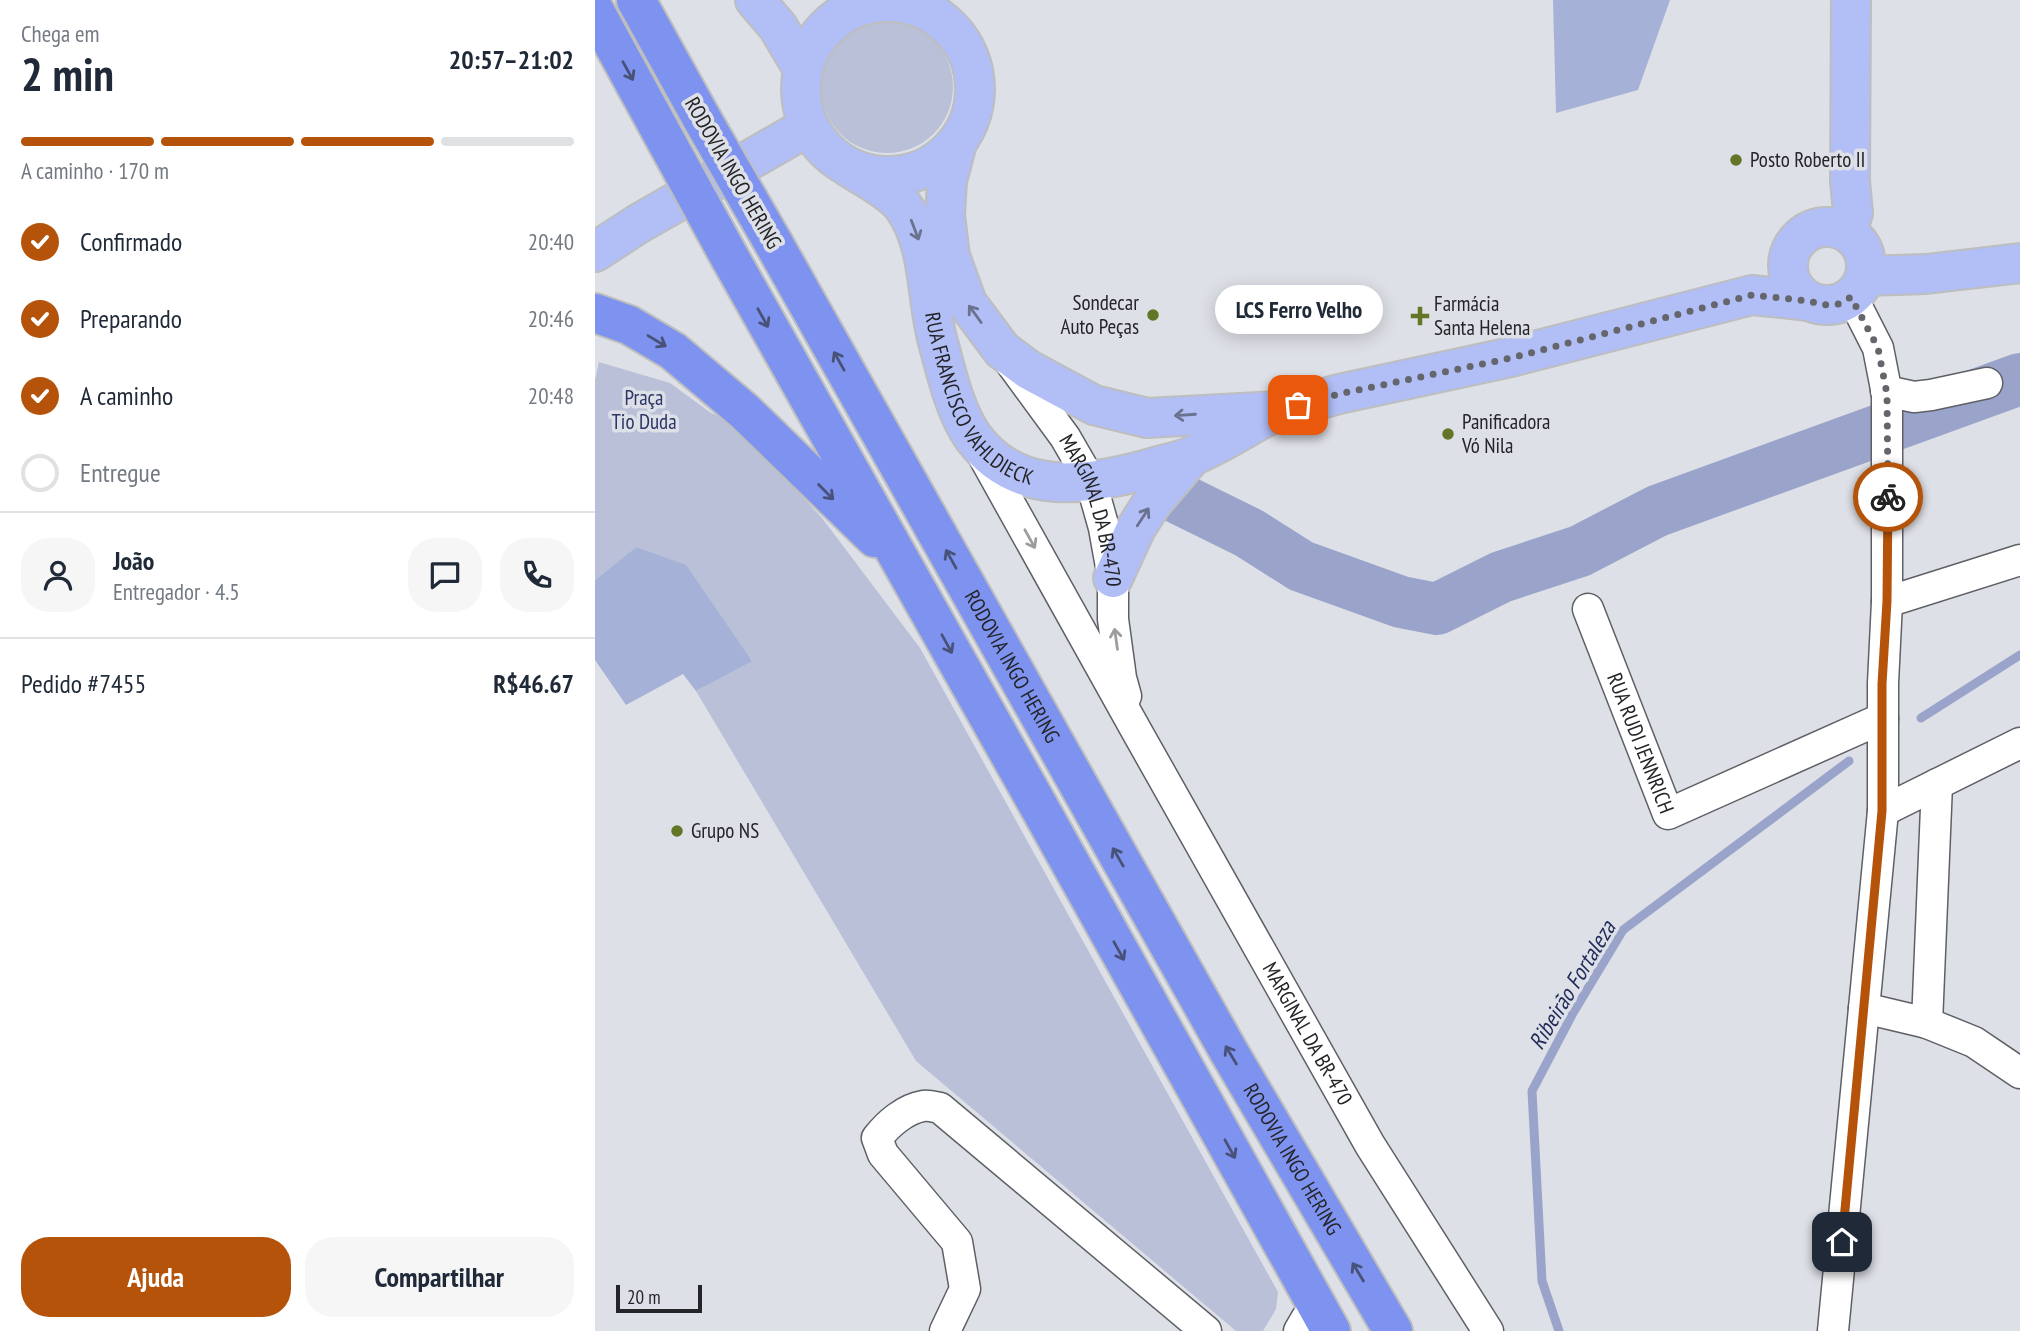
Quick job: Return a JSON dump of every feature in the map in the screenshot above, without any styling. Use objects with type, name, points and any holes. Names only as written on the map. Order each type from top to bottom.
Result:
[{"type":"highway","name":"RODOVIA INGO HERING","points":[[636,0],[1195,992],[1393,1331]]},
{"type":"highway","name":"RODOVIA INGO HERING","points":[[595,11],[730,258],[1302,1277],[1311,1328]]},
{"type":"highway","points":[[595,313],[629,324],[673,351],[744,411],[902,564]]},
{"type":"main road","points":[[755,0],[779,27],[803,69]]},
{"type":"main road","points":[[1832,230],[1850,181],[1851,0]]},
{"type":"main road","points":[[888,1],[908,4],[943,20],[957,34],[974,70],[974,108],[957,144],[943,157],[908,174],[869,174],[850,168],[820,143],[809,126],[800,88],[809,50],[833,20],[835,5],[888,1]]},
{"type":"main road","points":[[595,252],[638,224],[809,126]]},
{"type":"main road","name":"RUA FRANCISCO VAHLDIECK","points":[[957,144],[947,181],[945,215],[950,256],[967,303],[1002,350],[1029,370],[1094,405],[1147,418],[1277,411],[1339,394],[1511,358],[1752,295],[1831,305],[1838,304],[1859,286],[1926,274],[2020,263]]},
{"type":"main road","name":"RUA FRANCISCO VAHLDIECK","points":[[850,168],[904,206],[917,230],[937,339],[957,405],[973,436],[996,461],[1030,478],[1062,484],[1091,482],[1192,456],[1277,411]]},
{"type":"main road","points":[[595,221],[638,224]]},
{"type":"main road","points":[[1752,295],[1788,258],[1798,239],[1832,230],[1857,240],[1863,251],[1866,263],[1859,286]]},
{"type":"main road","points":[[1788,258],[1790,279],[1797,292],[1809,301]]},
{"type":"main road","points":[[1113,578],[1130,539],[1152,503],[1192,456]]},
{"type":"street","points":[[1833,1331],[1882,811],[1882,684],[1887,601],[1887,393],[1878,348],[1859,286]]},
{"type":"street","name":"MARGINAL DA BR-470","points":[[1002,350],[1065,437],[1091,482],[1104,528],[1113,578],[1113,619],[1120,666],[1136,730]]},
{"type":"street","points":[[1887,393],[1914,397],[1987,383]]},
{"type":"street","name":"MARGINAL DA BR-470","points":[[973,436],[1370,1145],[1488,1331]]},
{"type":"street","points":[[1887,601],[2020,560]]},
{"type":"street","name":"RUA RUDI JENNRICH","points":[[1588,609],[1668,814],[1883,718]]},
{"type":"street","points":[[1882,811],[1937,784],[2006,762],[2020,743]]},
{"type":"street","points":[[1927,1023],[1937,784]]},
{"type":"street","points":[[1864,1008],[1927,1023],[1974,1042],[2020,1073]]},
{"type":"street","points":[[945,1331],[965,1289],[957,1242],[883,1154],[877,1138],[886,1126],[925,1105],[940,1108],[1206,1331]]},
{"type":"green space","points":[[887,21],[912,26],[933,41],[948,62],[953,87],[948,112],[933,133],[912,148],[887,153],[862,148],[841,133],[826,112],[821,87],[826,62],[841,41],[862,26]]},
{"type":"green space","name":"Praça Tio Duda","points":[[599,362],[670,383],[711,413],[735,423],[822,518],[920,648],[1278,1292],[1276,1309],[1263,1331],[1236,1331],[916,1061],[696,691],[752,660],[636,547],[595,580],[595,380]]},
{"type":"shaded area","points":[[1553,0],[1670,0],[1638,90],[1556,113]]},
{"type":"shaded area","points":[[636,547],[686,565],[752,661],[696,691],[683,674],[626,705],[595,660],[595,580]]},
{"type":"waterway","points":[[1178,498],[1249,533],[1301,566],[1401,602],[1437,609],[1501,577],[1580,551],[1657,511],[2020,379]]},
{"type":"waterway","name":"Ribeirão Fortaleza","points":[[1921,718],[2020,655]]},
{"type":"waterway","name":"Ribeirão Fortaleza","points":[[1559,1331],[1542,1281],[1532,1091],[1573,1013],[1623,930],[1849,761]]},
{"type":"way so far","points":[[1298,405],[1511,358],[1752,295],[1823,305],[1838,304],[1851,297],[1878,348],[1887,394],[1888,497]]},
{"type":"place","name":"Posto Roberto II","points":[[1736,160]]},
{"type":"place","name":"Sondecar Auto Peças","points":[[1153,315]]},
{"type":"place","name":"Farmácia Santa Helena","points":[[1420,316]]},
{"type":"place","name":"LCS Ferro Velho","points":[[1298,405]]},
{"type":"place","name":"Panificadora Vó Nila","points":[[1448,434]]},
{"type":"place","name":"Grupo NS","points":[[677,831]]},
{"type":"route","points":[[1842,1242],[1882,811],[1882,684],[1887,601],[1888,497]]}]
